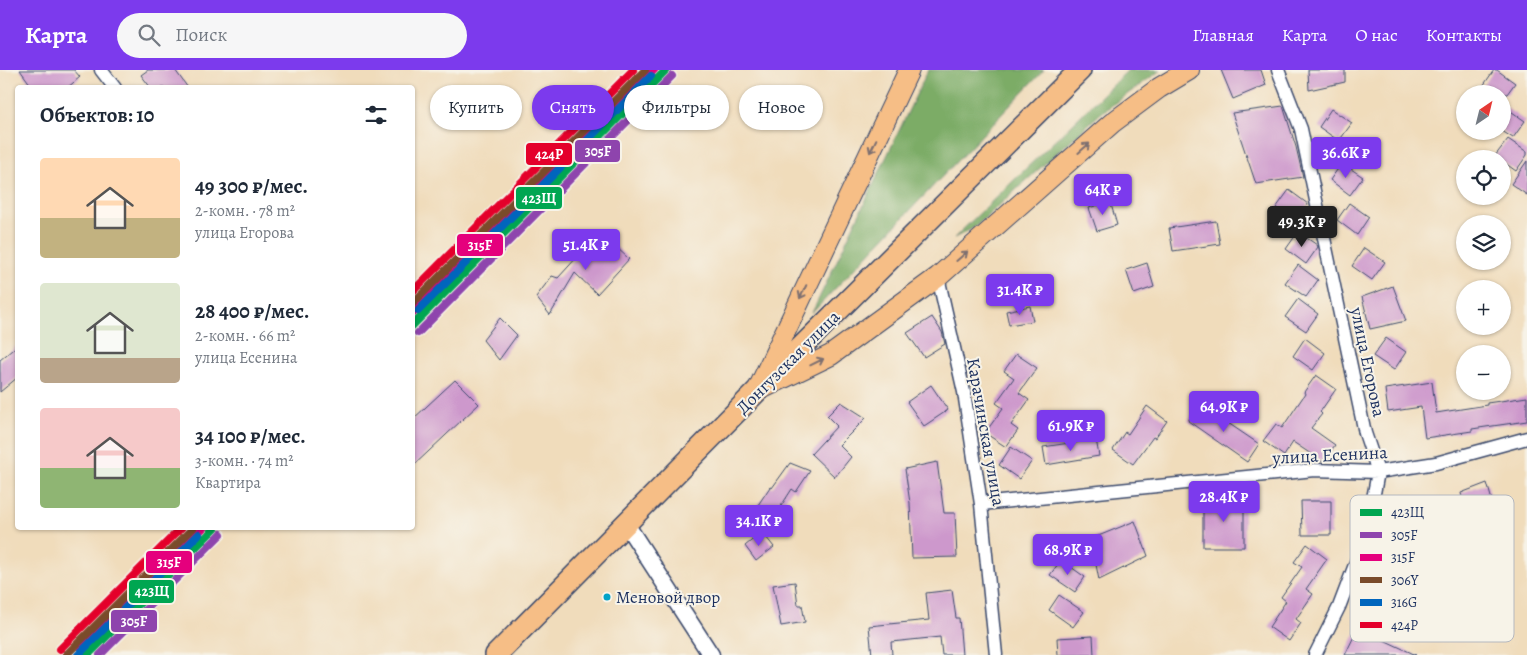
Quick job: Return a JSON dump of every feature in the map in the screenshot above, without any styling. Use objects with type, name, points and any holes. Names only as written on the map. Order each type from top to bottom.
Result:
[{"type":"highway","name":"Донгузская улица","points":[[496,655],[757,391],[1080,70]]},
{"type":"main road","points":[[757,391],[909,70]]},
{"type":"main road","points":[[757,391],[831,355],[938,277],[1112,123],[1159,88],[1189,70]]},
{"type":"street","points":[[101,70],[113,85]]},
{"type":"street","name":"улица Егорова","points":[[1278,70],[1301,129],[1365,433],[1378,472],[1374,495]]},
{"type":"street","name":"Карачинская улица","points":[[938,277],[964,392],[982,504],[996,655]]},
{"type":"street","name":"улица Есенина","points":[[982,504],[1314,470],[1378,472],[1436,463],[1527,438]]},
{"type":"street","points":[[626,524],[711,655]]},
{"type":"street","name":"улица Егорова","points":[[1315,655],[1339,607],[1350,578]]},
{"type":"green space","points":[[928,70],[1044,70],[812,313]]},
{"type":"green space","points":[[1128,70],[1161,70],[1101,113],[975,227],[954,238]]},
{"type":"building","points":[[20,70],[74,70],[80,77],[71,85],[31,85]]},
{"type":"building","points":[[148,70],[175,70],[186,85],[149,85],[141,75]]},
{"type":"building","points":[[1221,70],[1261,70],[1266,85],[1233,99]]},
{"type":"building","points":[[1308,70],[1345,70],[1345,82],[1309,90]]},
{"type":"building","points":[[1494,70],[1497,70],[1515,83],[1511,88],[1511,85],[1484,85]]},
{"type":"building","points":[[1283,106],[1303,177],[1256,184],[1232,113]]},
{"type":"building","points":[[1331,109],[1352,123],[1339,141],[1319,127]]},
{"type":"building","points":[[1511,111],[1525,121],[1513,138],[1511,137]]},
{"type":"building","points":[[1507,140],[1509,140],[1527,152],[1527,155],[1516,171],[1511,167],[1511,150],[1500,150]]},
{"type":"building","points":[[1527,161],[1527,195],[1511,184]]},
{"type":"building","points":[[1342,163],[1363,177],[1350,195],[1330,180]]},
{"type":"building","points":[[1289,190],[1308,204],[1297,222],[1276,208]]},
{"type":"building","points":[[1110,201],[1117,225],[1097,231],[1089,208]]},
{"type":"building","points":[[1349,203],[1369,217],[1357,235],[1337,220]]},
{"type":"building","points":[[1216,221],[1220,244],[1173,251],[1169,228]]},
{"type":"building","points":[[600,232],[629,259],[597,294],[575,273],[550,315],[536,297],[552,276],[558,278]]},
{"type":"building","points":[[1298,232],[1318,247],[1306,264],[1286,249]]},
{"type":"building","points":[[1364,248],[1385,262],[1372,280],[1352,266]]},
{"type":"building","points":[[1147,263],[1154,287],[1134,294],[1126,270]]},
{"type":"building","points":[[1298,265],[1318,280],[1306,297],[1285,283]]},
{"type":"building","points":[[1393,286],[1406,321],[1370,329],[1362,297]]},
{"type":"building","points":[[1298,299],[1318,314],[1306,331],[1285,317]]},
{"type":"building","points":[[1030,306],[1033,321],[1009,325],[1006,311]]},
{"type":"building","points":[[932,317],[942,332],[945,344],[924,357],[907,333]]},
{"type":"building","points":[[500,318],[517,335],[499,360],[483,340]]},
{"type":"building","points":[[1305,338],[1325,353],[1313,370],[1293,356]]},
{"type":"building","points":[[1386,338],[1406,352],[1394,370],[1373,356]]},
{"type":"building","points":[[15,348],[15,380],[0,392],[0,360]]},
{"type":"building","points":[[1016,354],[1037,368],[1019,393],[1029,400],[1011,425],[1018,430],[1006,447],[985,433],[1003,408],[996,403],[1014,378],[1004,371]]},
{"type":"building","points":[[1316,375],[1336,389],[1320,412],[1322,414],[1311,428],[1335,445],[1323,462],[1293,442],[1284,456],[1263,441],[1276,424],[1282,428]]},
{"type":"building","points":[[455,380],[479,404],[415,464],[415,417]]},
{"type":"building","points":[[1432,382],[1436,413],[1527,397],[1527,421],[1425,438],[1421,407],[1388,412],[1385,389]]},
{"type":"building","points":[[931,385],[948,410],[924,426],[907,402]]},
{"type":"building","points":[[841,402],[866,418],[839,445],[851,457],[835,477],[811,454],[837,426],[827,416]]},
{"type":"building","points":[[1200,404],[1259,444],[1247,462],[1188,421]]},
{"type":"building","points":[[1147,406],[1167,421],[1133,464],[1113,450],[1125,432],[1128,434]]},
{"type":"building","points":[[1096,439],[1099,456],[1046,465],[1043,447]]},
{"type":"building","points":[[1011,447],[1032,461],[1019,479],[999,465]]},
{"type":"building","points":[[937,462],[944,513],[955,513],[957,557],[912,558],[910,503],[905,469]]},
{"type":"building","points":[[790,463],[810,471],[796,492],[792,489],[774,517],[758,505]]},
{"type":"building","points":[[1487,483],[1490,495],[1462,495],[1461,493]]},
{"type":"building","points":[[1203,499],[1244,499],[1244,547],[1203,547]]},
{"type":"building","points":[[1301,501],[1331,501],[1331,535],[1302,535]]},
{"type":"building","points":[[1135,521],[1148,556],[1099,580],[1091,539]]},
{"type":"building","points":[[762,532],[774,547],[756,561],[745,546]]},
{"type":"building","points":[[1307,544],[1327,559],[1306,589],[1313,594],[1296,619],[1301,623],[1289,641],[1269,627],[1286,601],[1281,597],[1302,567],[1294,562]]},
{"type":"building","points":[[1061,560],[1085,577],[1075,592],[1050,575]]},
{"type":"building","points":[[795,582],[798,605],[802,605],[805,622],[781,626],[773,585]]},
{"type":"building","points":[[952,590],[956,618],[959,618],[962,655],[942,655],[940,637],[891,642],[892,655],[872,655],[869,626],[929,620],[926,593]]},
{"type":"building","points":[[1059,595],[1084,612],[1073,627],[1049,610]]},
{"type":"building","points":[[1093,636],[1094,655],[1058,655],[1057,638]]},
{"type":"building","points":[[1351,642],[1388,642],[1416,655],[1345,655]]},
{"type":"transit line","name":"424Р","points":[[415,289],[633,70]]},
{"type":"transit line","name":"306Y","points":[[415,301],[645,70]]},
{"type":"transit line","name":"315F","points":[[415,311],[654,70]]},
{"type":"transit line","name":"423Щ","points":[[415,323],[666,70]]},
{"type":"transit line","name":"316G","points":[[418,311],[651,76]]},
{"type":"transit line","name":"305F","points":[[418,333],[672,76]]},
{"type":"transit line","name":"424Р","points":[[60,649],[179,530]]},
{"type":"transit line","name":"306Y","points":[[66,655],[191,530]]},
{"type":"transit line","name":"315F","points":[[82,649],[201,530]]},
{"type":"transit line","name":"423Щ","points":[[88,655],[213,530]]},
{"type":"transit line","name":"316G","points":[[78,655],[199,534]]},
{"type":"transit line","name":"305F","points":[[100,655],[221,534]]},
{"type":"place","name":"Меновой двор","points":[[607,597]]}]
